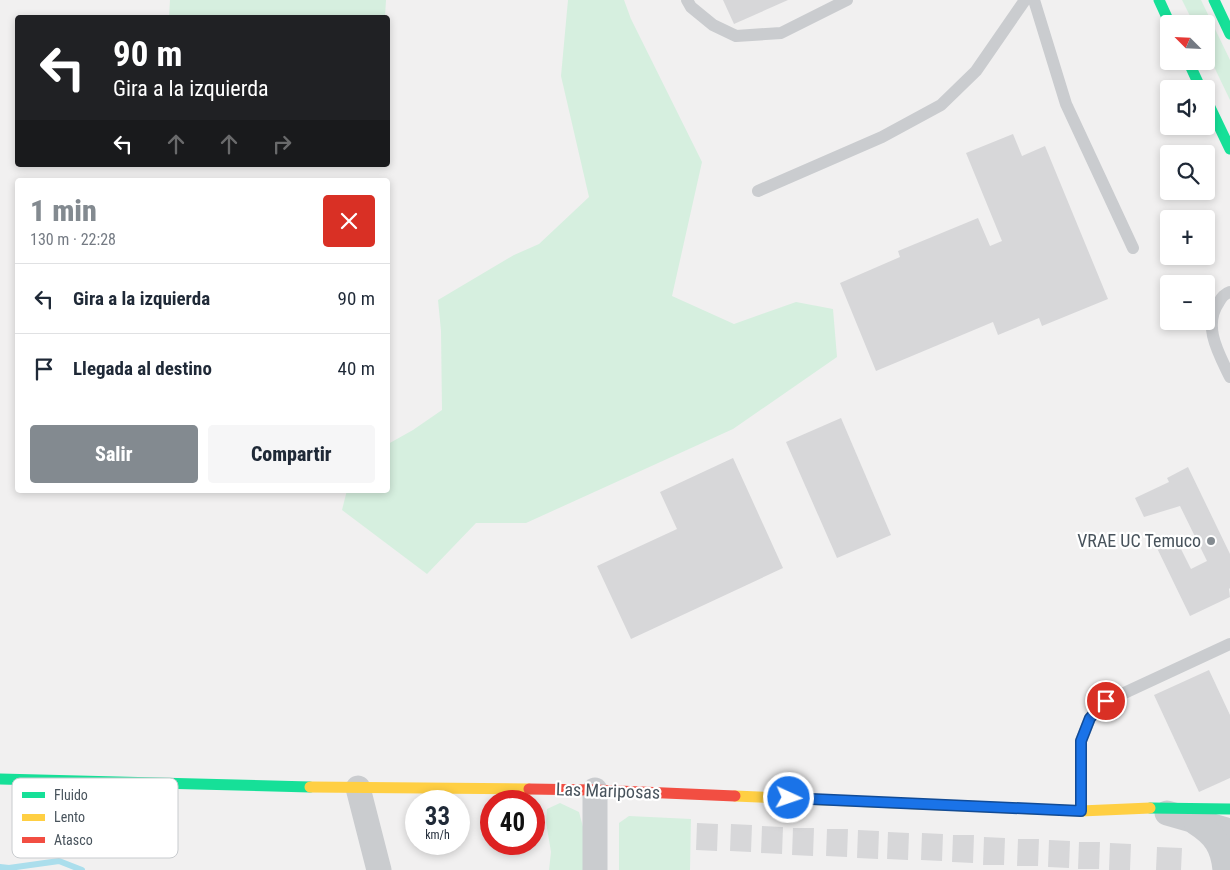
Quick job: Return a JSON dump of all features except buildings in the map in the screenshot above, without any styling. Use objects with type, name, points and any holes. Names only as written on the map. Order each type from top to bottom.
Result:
[{"type":"street","points":[[1159,0],[1166,15]]},
{"type":"street","points":[[1214,0],[1230,34]]},
{"type":"street","points":[[1215,118],[1230,149]]},
{"type":"street","name":"Las Mariposas","points":[[178,783],[358,788],[595,790],[1081,811],[1126,808],[1155,810],[1230,809]]},
{"type":"street","points":[[358,788],[379,870]]},
{"type":"street","points":[[595,790],[595,870]]},
{"type":"street","name":"Las Mariposas","points":[[1155,810],[1230,831]]},
{"type":"street","points":[[1192,820],[1212,834],[1222,855],[1225,870]]},
{"type":"lane","points":[[687,0],[691,7],[713,25],[736,36],[781,34],[847,0]]},
{"type":"lane","points":[[758,191],[882,137],[941,105],[976,71],[1025,0]]},
{"type":"lane","points":[[1034,0],[1066,104],[1133,248]]},
{"type":"lane","points":[[1230,292],[1224,294],[1214,310],[1211,325],[1216,347],[1230,377]]},
{"type":"lane","points":[[1081,811],[1081,741],[1090,718],[1106,701],[1230,644]]},
{"type":"green space","points":[[170,0],[386,0],[385,15],[169,15]]},
{"type":"green space","points":[[568,0],[624,0],[631,19],[702,162],[672,296],[734,324],[796,302],[833,309],[837,357],[733,429],[526,523],[476,523],[427,574],[342,510],[346,493],[390,493],[390,443],[442,410],[441,331],[438,300],[514,255],[539,244],[589,197],[561,76]]},
{"type":"green space","points":[[1182,0],[1201,0],[1208,15],[1190,15]]},
{"type":"green space","points":[[1215,29],[1230,60],[1230,100],[1215,69]]},
{"type":"green space","points":[[560,803],[579,812],[583,827],[583,870],[549,870],[551,852],[546,822],[547,809]]},
{"type":"green space","points":[[629,816],[691,819],[690,870],[619,870],[619,823]]},
{"type":"waterway","points":[[0,867],[9,868],[59,861],[82,870]]},
{"type":"traffic: fast","points":[[1159,0],[1166,15]]},
{"type":"traffic: fast","points":[[1214,0],[1230,34]]},
{"type":"traffic: fast","points":[[1192,70],[1197,80]]},
{"type":"traffic: fast","points":[[1215,118],[1230,149]]},
{"type":"traffic: fast","points":[[0,779],[12,779]]},
{"type":"traffic: fast","points":[[178,784],[310,787]]},
{"type":"traffic: fast","points":[[1150,808],[1230,809]]},
{"type":"traffic: slow","points":[[310,787],[529,789]]},
{"type":"traffic: slow","points":[[735,796],[1081,811],[1150,808]]},
{"type":"traffic: jam","points":[[529,789],[735,796]]},
{"type":"place","name":"VRAE UC Temuco","points":[[1211,541]]},
{"type":"route","points":[[789,798],[1081,811],[1081,741],[1090,718],[1106,701]]}]
